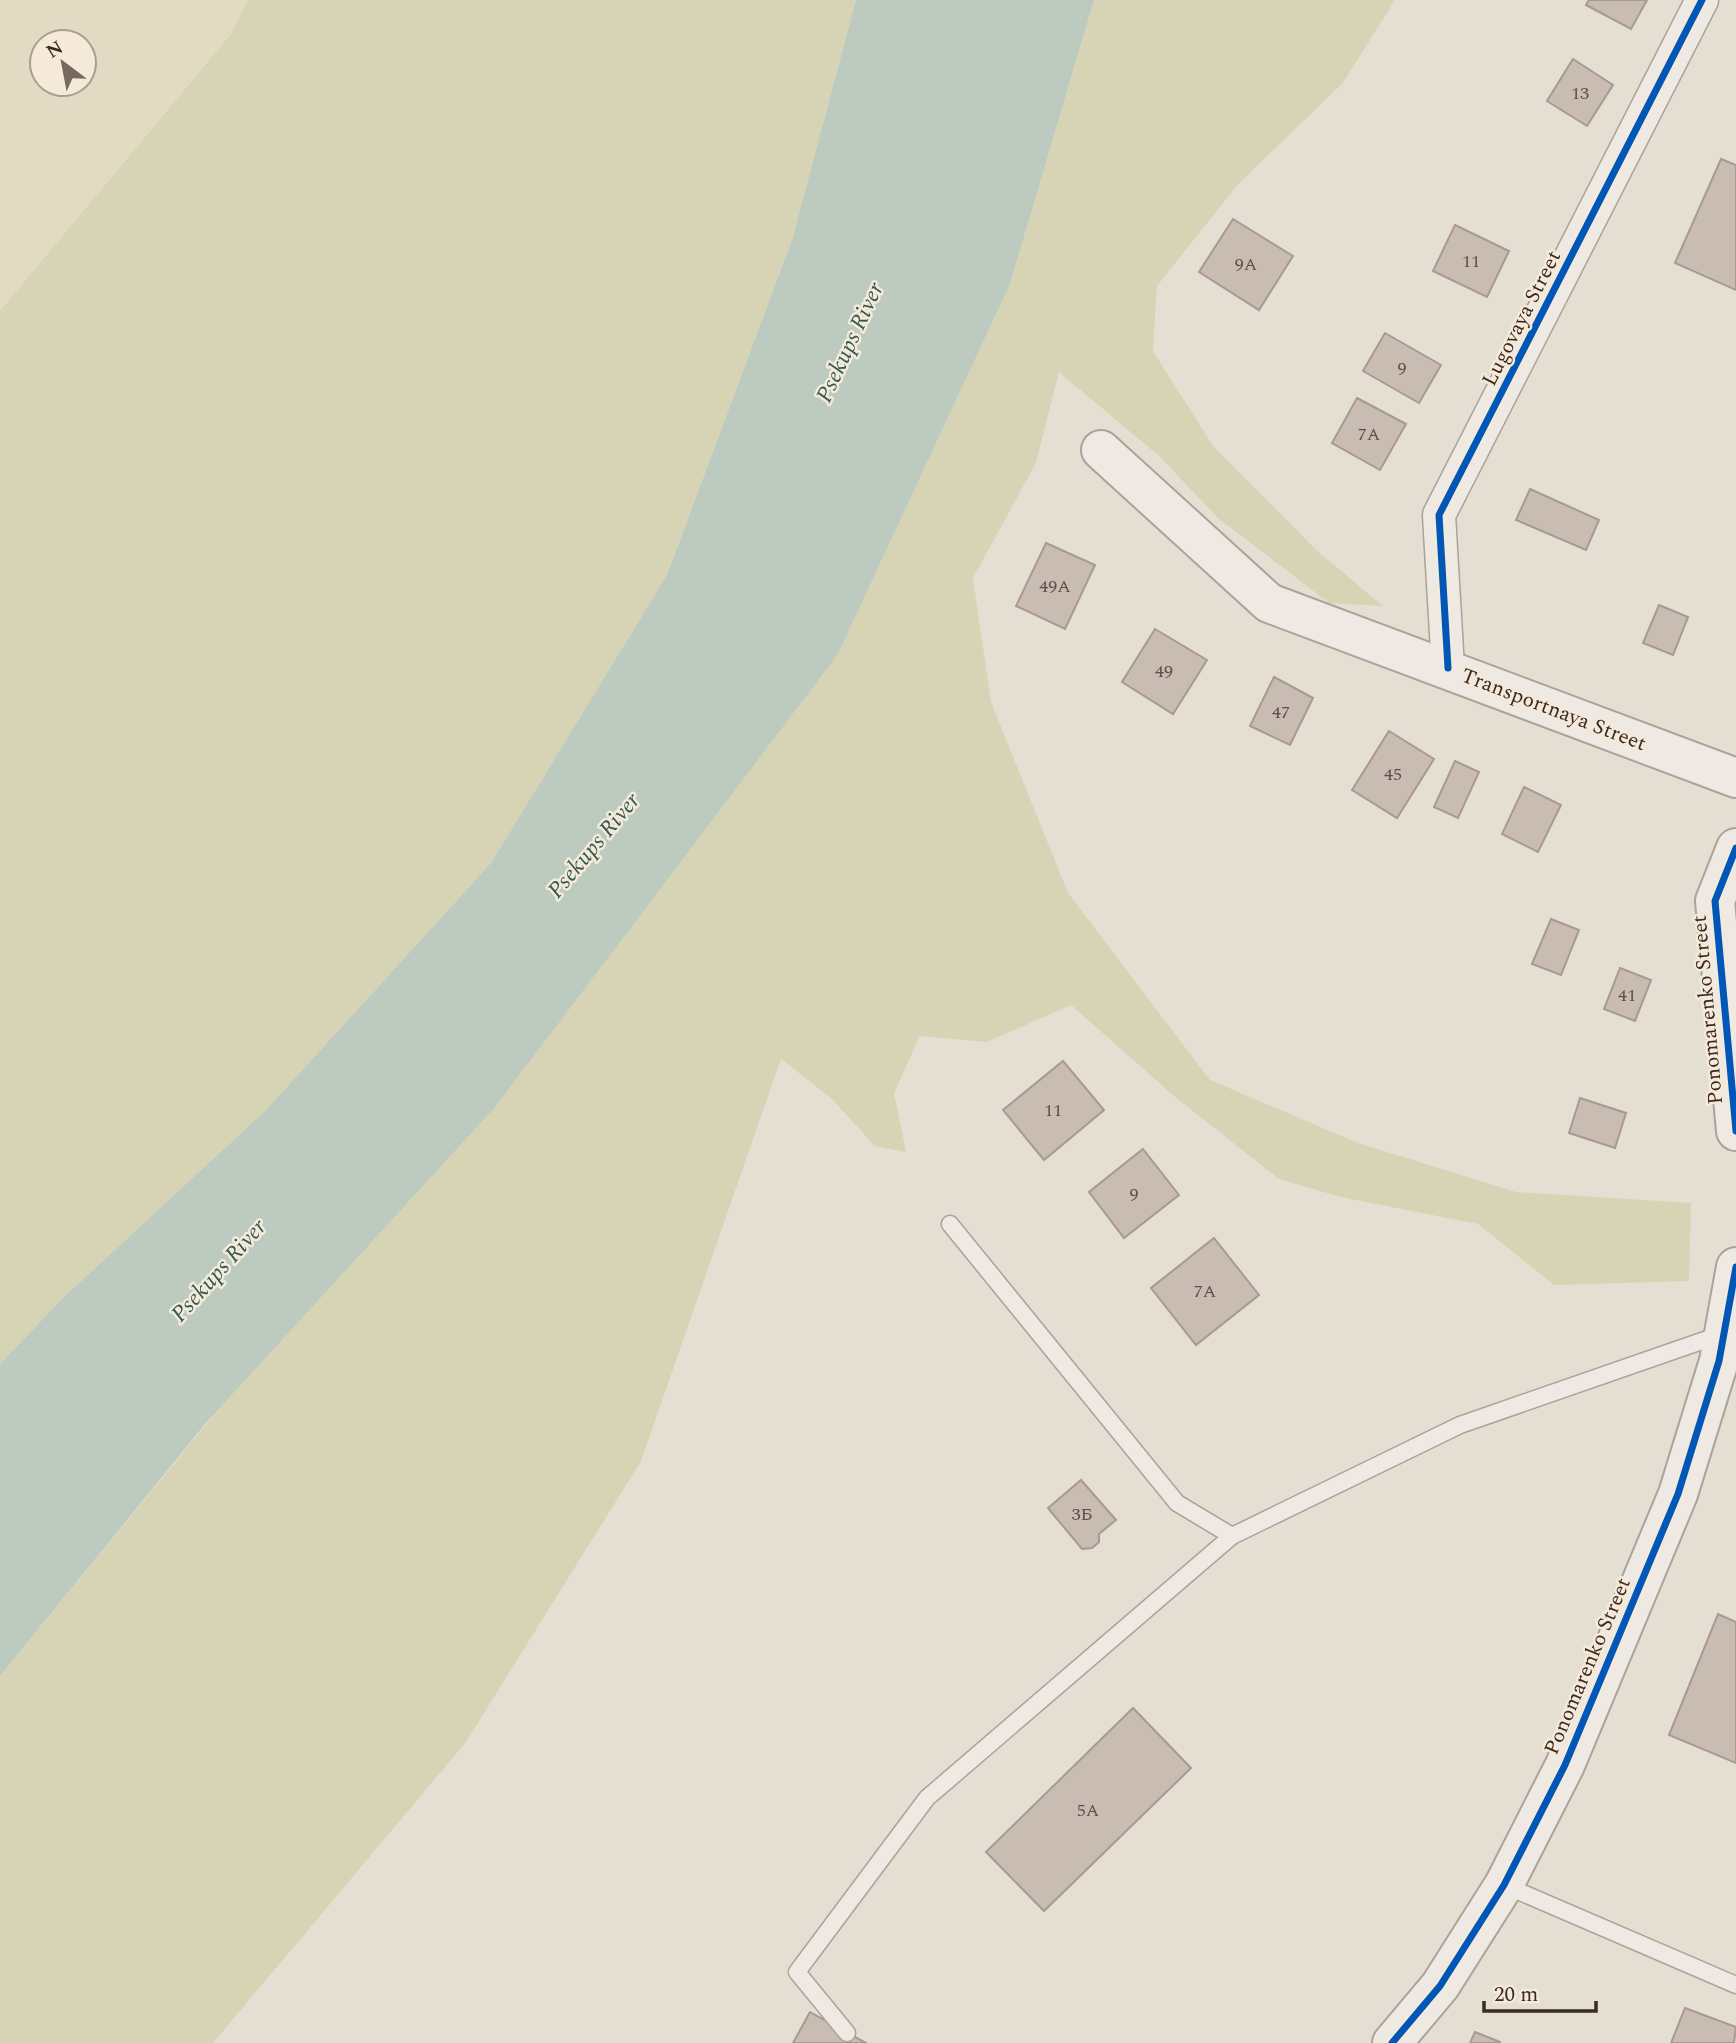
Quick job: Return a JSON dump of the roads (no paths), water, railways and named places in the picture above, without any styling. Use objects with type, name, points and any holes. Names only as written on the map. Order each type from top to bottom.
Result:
[{"type":"street","name":"Lugovaya Street","points":[[1448,668],[1439,514],[1702,0]]},
{"type":"street","name":"Transportnaya Street","points":[[1101,450],[1269,603],[1736,778]]},
{"type":"street","name":"Ponomarenko Street","points":[[1736,848],[1715,901],[1736,1131]]},
{"type":"street","name":"Ponomarenko Street","points":[[1392,2043],[1440,1986],[1504,1885],[1564,1765],[1678,1494],[1719,1361],[1736,1267]]},
{"type":"lane","points":[[950,1224],[1177,1503],[1232,1536]]},
{"type":"lane","points":[[848,2033],[797,1972],[927,1798],[1232,1536],[1460,1425],[1724,1334]]},
{"type":"lane","points":[[1504,1885],[1736,1985]]},
{"type":"water","name":"Psekups River","points":[[856,0],[1094,0],[1010,284],[838,654],[495,1107],[206,1423],[0,1676],[0,1364],[64,1297],[266,1110],[491,863],[667,575],[792,240]]}]
